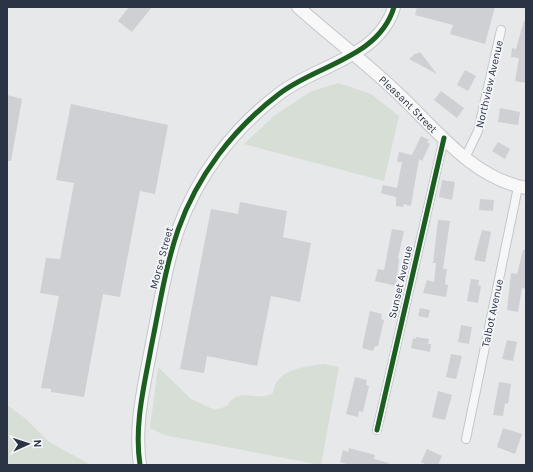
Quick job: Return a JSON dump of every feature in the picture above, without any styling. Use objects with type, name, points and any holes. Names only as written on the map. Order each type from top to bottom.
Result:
[{"type":"street","name":"Pleasant Street","points":[[298,7],[354,53],[415,108],[465,158],[503,182],[522,187]]},
{"type":"street","name":"Morse Street","points":[[140,465],[137,447],[139,412],[166,273],[178,230],[190,202],[224,146],[250,118],[280,92],[354,53],[379,35],[385,27],[394,7]]},
{"type":"street","name":"Northview Avenue","points":[[465,158],[478,130],[500,30]]},
{"type":"street","name":"Sunset Avenue","points":[[377,430],[444,138]]},
{"type":"street","name":"Talbot Avenue","points":[[466,439],[522,187]]},
{"type":"shaded area","points":[[338,83],[371,94],[399,116],[384,181],[244,144],[275,115],[310,92]]},
{"type":"shaded area","points":[[324,364],[339,367],[321,465],[164,435],[150,428],[158,367],[191,399],[215,410],[227,406],[232,400],[242,395],[267,396],[273,393],[280,378],[292,370]]},
{"type":"shaded area","points":[[7,405],[26,419],[49,442],[91,465],[7,465]]},
{"type":"building","points":[[129,7],[152,7],[132,32],[118,21]]},
{"type":"building","points":[[417,7],[495,7],[485,44],[450,34],[453,25],[415,15]]},
{"type":"building","points":[[524,20],[526,21],[526,83],[515,81],[519,58],[511,57],[512,48],[516,49]]},
{"type":"building","points":[[420,52],[437,74],[409,59],[416,53],[417,54]]},
{"type":"building","points":[[465,70],[476,76],[468,91],[457,85]]},
{"type":"building","points":[[441,91],[464,108],[457,118],[434,100]]},
{"type":"building","points":[[7,95],[22,99],[11,161],[7,161]]},
{"type":"building","points":[[71,104],[168,125],[155,194],[140,191],[120,297],[103,294],[84,397],[51,392],[51,389],[41,388],[59,296],[40,293],[46,258],[60,259],[74,183],[56,180]]},
{"type":"building","points":[[500,108],[520,112],[518,125],[498,122]]},
{"type":"building","points":[[421,136],[429,140],[427,142],[430,144],[422,161],[419,159],[411,206],[404,204],[403,207],[396,206],[396,197],[381,193],[383,185],[397,188],[402,162],[397,162],[399,152],[412,155]]},
{"type":"building","points":[[498,142],[510,149],[505,159],[492,151]]},
{"type":"building","points":[[442,180],[455,182],[452,200],[439,197]]},
{"type":"building","points":[[480,199],[494,200],[493,211],[479,210]]},
{"type":"building","points":[[240,202],[287,211],[283,237],[311,243],[300,302],[271,296],[257,366],[207,356],[204,373],[180,369],[211,209],[238,214]]},
{"type":"building","points":[[438,220],[450,221],[443,269],[447,269],[445,284],[448,285],[446,297],[423,293],[427,280],[434,282],[436,263],[433,263]]},
{"type":"building","points":[[392,229],[404,231],[398,258],[396,286],[375,281],[378,269],[384,270]]},
{"type":"building","points":[[482,230],[491,232],[485,262],[474,260]]},
{"type":"building","points":[[523,250],[526,250],[526,289],[522,288],[518,312],[507,310],[511,273],[517,274]]},
{"type":"building","points":[[471,279],[479,280],[478,285],[481,286],[478,303],[467,301]]},
{"type":"building","points":[[420,308],[430,310],[428,318],[418,316]]},
{"type":"building","points":[[370,311],[382,314],[381,319],[384,320],[378,346],[375,346],[373,351],[362,348]]},
{"type":"building","points":[[461,325],[472,327],[469,344],[458,342]]},
{"type":"building","points":[[416,337],[429,339],[428,344],[431,344],[430,352],[411,348],[413,338],[416,339]]},
{"type":"building","points":[[507,340],[517,342],[513,361],[502,359]]},
{"type":"building","points":[[451,354],[462,356],[456,379],[446,377]]},
{"type":"building","points":[[355,377],[367,380],[366,385],[369,386],[363,412],[359,411],[358,417],[346,414]]},
{"type":"building","points":[[499,382],[511,384],[508,404],[505,403],[503,416],[493,415]]},
{"type":"building","points":[[438,391],[452,395],[445,420],[432,417]]},
{"type":"building","points":[[503,428],[522,434],[515,454],[497,447]]},
{"type":"building","points":[[349,448],[375,455],[374,459],[389,463],[388,465],[350,465],[340,462],[343,450],[348,452]]},
{"type":"building","points":[[427,449],[442,456],[438,465],[427,465],[421,462]]},
{"type":"cycle path","points":[[140,465],[138,435],[145,377],[169,259],[178,230],[195,191],[218,155],[246,122],[279,94],[294,84],[345,59],[361,49],[375,38],[386,24],[394,7]]},
{"type":"cycle path","points":[[377,430],[444,138]]}]
